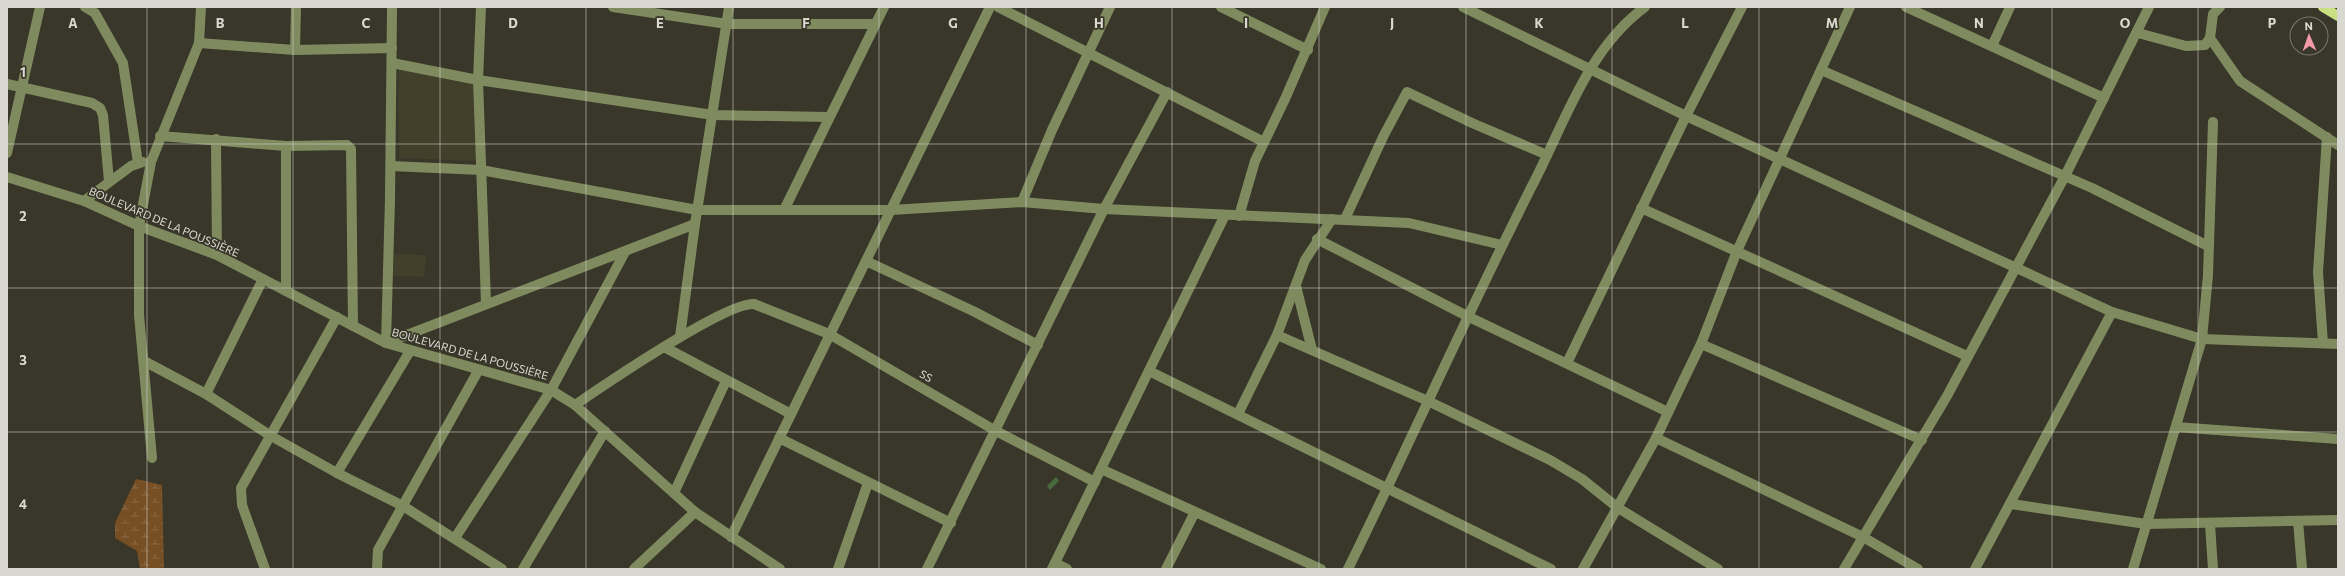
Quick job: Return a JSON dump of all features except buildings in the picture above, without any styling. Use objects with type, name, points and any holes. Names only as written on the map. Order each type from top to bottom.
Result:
[{"type":"main road","points":[[2324,7],[2338,16]]},
{"type":"street","points":[[7,153],[40,7]]},
{"type":"street","points":[[85,7],[95,10],[123,63],[138,162]]},
{"type":"street","points":[[152,458],[139,315],[139,226],[151,162],[160,136],[199,43],[202,7]]},
{"type":"street","points":[[295,50],[296,7]]},
{"type":"street","points":[[392,7],[386,343],[486,303],[625,252],[695,224]]},
{"type":"street","points":[[480,7],[478,80],[480,170],[486,303]]},
{"type":"street","points":[[613,7],[670,11],[727,24],[876,24]]},
{"type":"street","points":[[576,405],[680,338],[697,210],[729,7]]},
{"type":"street","points":[[784,210],[828,116],[884,7]]},
{"type":"street","points":[[731,537],[990,7]]},
{"type":"street","points":[[998,7],[1088,51],[1264,142]]},
{"type":"street","points":[[1022,202],[1088,51],[1110,7]]},
{"type":"street","points":[[1221,7],[1308,50]]},
{"type":"street","points":[[1239,216],[1255,161],[1308,50],[1325,7]]},
{"type":"street","points":[[1463,7],[1686,116],[2112,312],[2202,339],[2338,344]]},
{"type":"street","points":[[1348,569],[1388,488],[1467,316],[1590,68],[1623,25],[1644,7]]},
{"type":"street","points":[[1567,363],[1686,116],[1742,7]]},
{"type":"street","points":[[1583,569],[1656,438],[1700,344],[1737,251],[1850,7]]},
{"type":"street","points":[[1906,7],[2104,98]]},
{"type":"street","points":[[1992,46],[2010,7]]},
{"type":"street","points":[[1844,569],[1922,440],[2065,176],[2138,33],[2148,7]]},
{"type":"street","points":[[2138,33],[2186,46],[2205,45],[2210,38],[2213,14],[2220,7]]},
{"type":"street","points":[[2210,38],[2240,81],[2338,145]]},
{"type":"street","points":[[199,43],[295,50],[392,48]]},
{"type":"street","points":[[392,63],[478,80],[713,115],[828,116]]},
{"type":"street","points":[[1821,70],[2065,176],[2208,246]]},
{"type":"street","points":[[7,84],[92,104],[100,108],[103,115],[109,181]]},
{"type":"street","points":[[927,569],[951,523],[1104,209],[1167,92]]},
{"type":"street","points":[[1345,219],[1384,135],[1407,92],[1472,124],[1547,155]]},
{"type":"street","points":[[2133,569],[2202,339],[2208,246],[2213,122]]},
{"type":"street","points":[[160,136],[216,139],[286,146],[347,145],[351,149],[353,326]]},
{"type":"street","points":[[2323,343],[2318,272],[2327,137]]},
{"type":"street","points":[[216,139],[217,255]]},
{"type":"street","points":[[286,146],[286,291]]},
{"type":"street","points":[[84,201],[109,181],[138,162],[151,162]]},
{"type":"street","points":[[390,166],[480,170],[697,210],[891,210],[1022,202],[1104,209],[1239,216],[1345,219],[1424,226],[1502,246]]},
{"type":"street","name":"BOULEVARD DE LA POUSSIÈRE","points":[[7,177],[84,201],[139,226],[217,255],[386,343],[478,371],[551,390],[576,405],[695,512],[776,568]]},
{"type":"street","points":[[1642,208],[1967,356]]},
{"type":"street","points":[[1067,569],[1054,566],[1225,215]]},
{"type":"street","points":[[1238,414],[1277,335],[1305,260],[1317,239],[1332,219]]},
{"type":"street","points":[[1317,239],[1467,316],[1668,412]]},
{"type":"street","points":[[455,538],[551,390],[625,252]]},
{"type":"street","points":[[866,261],[975,312],[1038,346]]},
{"type":"street","points":[[206,394],[263,279]]},
{"type":"street","points":[[1295,285],[1312,350]]},
{"type":"street","name":"SS","points":[[680,338],[741,305],[754,304],[829,334],[996,431],[1095,482]]},
{"type":"street","points":[[1975,569],[2112,312]]},
{"type":"street","points":[[265,569],[240,497],[241,488],[337,317]]},
{"type":"street","points":[[1277,335],[1428,401],[1550,460],[1582,479],[1618,508],[1705,566],[1718,569]]},
{"type":"street","points":[[1700,344],[1922,440]]},
{"type":"street","points":[[664,347],[791,414]]},
{"type":"street","points":[[337,473],[410,351]]},
{"type":"street","points":[[144,361],[206,394],[271,436],[337,473],[403,506],[502,569]]},
{"type":"street","points":[[377,569],[378,550],[478,371]]},
{"type":"street","points":[[1149,371],[1551,569]]},
{"type":"street","points":[[674,493],[726,381]]},
{"type":"street","points":[[2176,427],[2338,440]]},
{"type":"street","points":[[523,569],[605,430]]},
{"type":"street","points":[[779,438],[951,523]]},
{"type":"street","points":[[1656,438],[1863,537],[1918,569]]},
{"type":"street","points":[[1101,469],[1321,569]]},
{"type":"street","points":[[838,569],[868,483]]},
{"type":"street","points":[[2011,504],[2146,524],[2210,524],[2338,520]]},
{"type":"street","points":[[634,569],[695,512]]},
{"type":"street","points":[[1166,569],[1195,512]]},
{"type":"street","points":[[2298,521],[2302,569]]},
{"type":"street","points":[[2210,524],[2213,569]]},
{"type":"shaded area","points":[[398,67],[473,82],[476,161],[399,158]]},
{"type":"shaded area","points":[[394,254],[426,255],[424,277],[393,276]]},
{"type":"green space","points":[[136,479],[162,485],[164,569],[140,569],[137,551],[115,538],[115,523]]},
{"type":"water","points":[[1056,477],[1059,481],[1050,490],[1047,486]]}]
